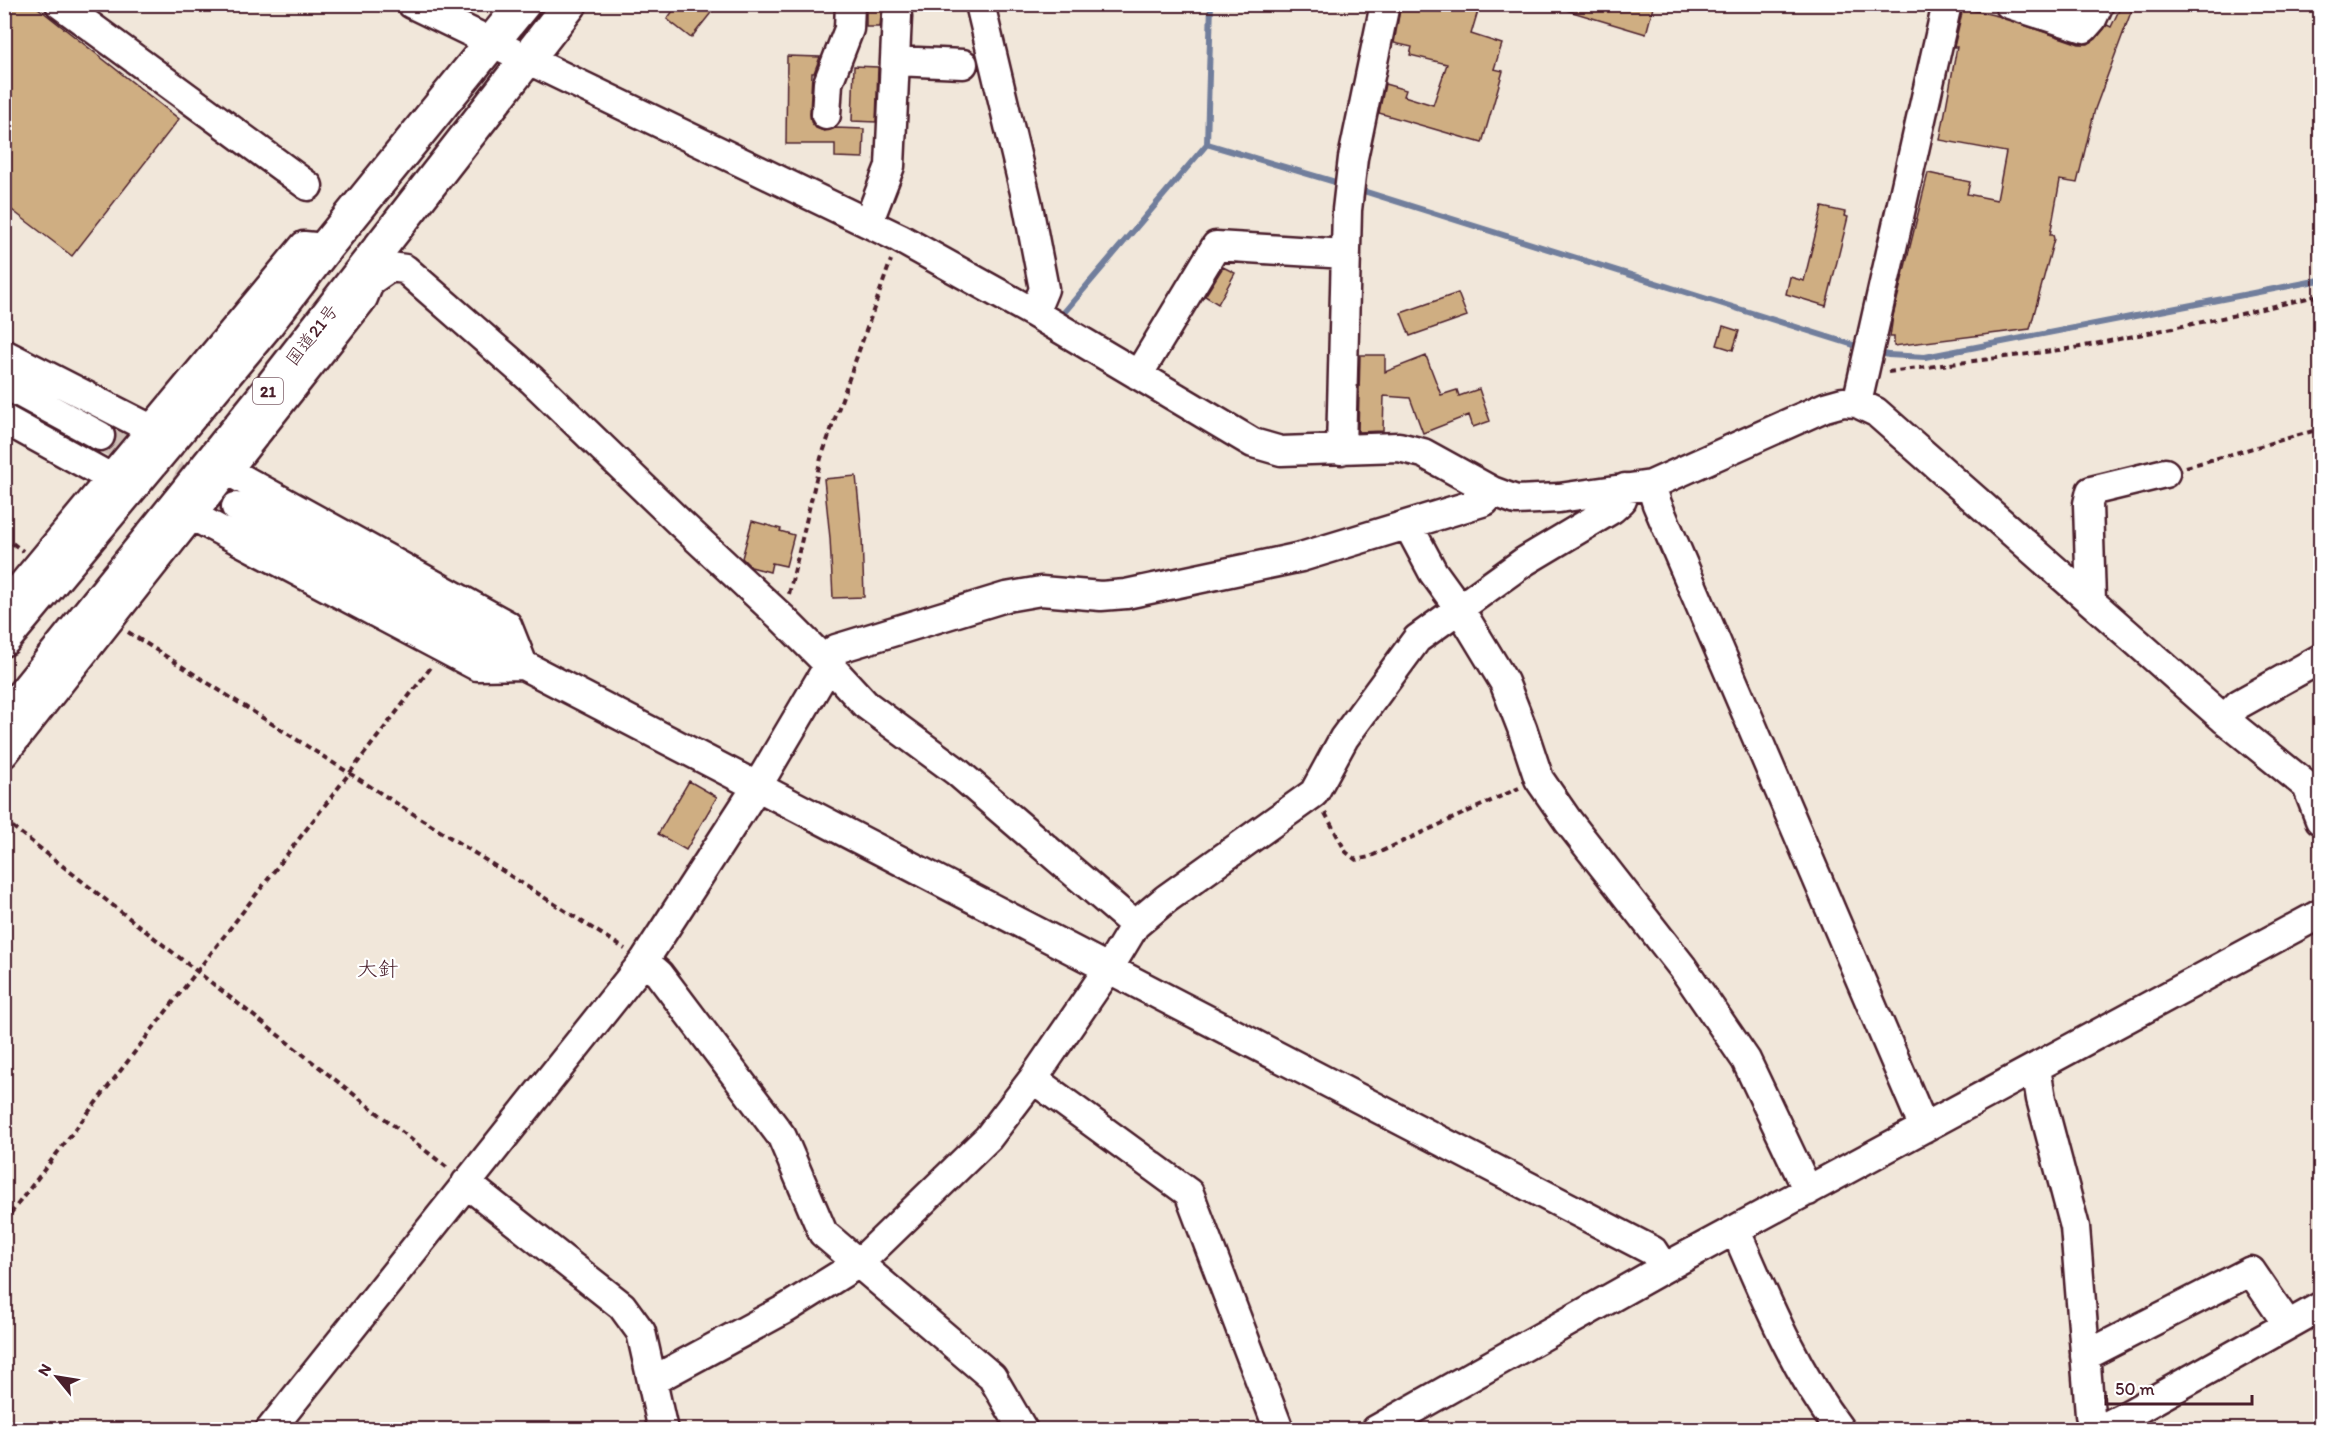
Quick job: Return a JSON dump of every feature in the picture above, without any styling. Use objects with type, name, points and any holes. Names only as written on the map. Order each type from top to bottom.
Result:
[{"type":"highway","name":"21","points":[[4,639],[266,325],[325,248],[523,4]]},
{"type":"highway","name":"国道21号","points":[[4,719],[270,389],[366,275],[526,59],[570,4]]},
{"type":"street","points":[[60,4],[308,186]]},
{"type":"street","points":[[412,4],[491,44],[899,238],[1034,313],[1253,443],[1281,451],[1399,447],[1424,453],[1492,491],[1516,500],[1559,498],[1638,487],[1825,407],[1843,402],[1857,403],[1876,412],[2224,718],[2307,786],[2320,819]]},
{"type":"street","points":[[826,115],[828,83],[849,29],[850,4]]},
{"type":"street","points":[[980,4],[1027,201],[1044,289],[1034,313]]},
{"type":"street","points":[[1341,450],[1350,186],[1385,4]]},
{"type":"street","points":[[1857,403],[1947,4]]},
{"type":"street","points":[[2010,4],[2084,28],[2092,19],[2098,4]]},
{"type":"street","points":[[868,223],[890,166],[897,16]]},
{"type":"street","points":[[895,61],[963,64]]},
{"type":"street","points":[[4,607],[304,246],[325,248]]},
{"type":"street","points":[[1138,375],[1215,246],[1346,254]]},
{"type":"street","points":[[4,753],[363,298],[366,275],[390,267],[405,269],[532,380],[781,617],[865,704],[956,771],[1135,925]]},
{"type":"street","points":[[4,354],[151,429]]},
{"type":"street","points":[[4,384],[100,436]]},
{"type":"street","points":[[4,419],[111,478]]},
{"type":"street","points":[[228,471],[507,625],[523,664]]},
{"type":"street","points":[[2091,601],[2088,504],[2091,491],[2165,473]]},
{"type":"street","points":[[652,1382],[787,1308],[859,1263],[988,1138],[1033,1079],[1109,968],[1135,925],[1166,899],[1314,793],[1344,738],[1417,639],[1525,561],[1612,509],[1638,487]]},
{"type":"street","points":[[1638,487],[1657,504],[1924,1128]]},
{"type":"street","points":[[270,1430],[644,961],[758,785],[829,665],[836,649],[1006,597],[1041,591],[1101,596],[1126,594],[1301,557],[1485,501],[1492,491]]},
{"type":"street","points":[[236,507],[523,664],[1653,1251],[1664,1268]]},
{"type":"street","points":[[193,516],[477,666],[523,664]]},
{"type":"street","points":[[1408,525],[1433,572],[1459,608],[1504,682],[1539,779],[1568,821],[1683,968],[1746,1059],[1808,1191]]},
{"type":"street","points":[[2224,718],[2239,704],[2320,659]]},
{"type":"street","points":[[1376,1430],[1664,1268],[2320,914]]},
{"type":"street","points":[[644,961],[658,974],[782,1137],[823,1233],[992,1377],[1023,1430]]},
{"type":"street","points":[[2036,1068],[2041,1100],[2075,1227],[2090,1415],[2097,1430],[2320,1307]]},
{"type":"street","points":[[1033,1079],[1189,1193],[1278,1430]]},
{"type":"street","points":[[466,1183],[622,1306],[641,1332],[663,1430]]},
{"type":"street","points":[[1736,1231],[1785,1342],[1816,1398],[1839,1430]]},
{"type":"street","points":[[2085,1356],[2251,1271],[2288,1325]]},
{"type":"path","points":[[781,617],[787,605],[821,458],[899,238]]},
{"type":"path","points":[[1863,375],[2075,348],[2320,295]]},
{"type":"path","points":[[2165,473],[2320,429]]},
{"type":"path","points":[[109,620],[644,961]]},
{"type":"path","points":[[4,1222],[444,650]]},
{"type":"path","points":[[1314,793],[1346,852],[1356,860],[1369,857],[1539,779]]},
{"type":"path","points":[[4,820],[466,1183]]},
{"type":"building","points":[[4,4],[33,4],[179,119],[72,256],[4,204]]},
{"type":"building","points":[[678,4],[718,4],[691,38],[667,19]]},
{"type":"building","points":[[875,4],[886,4],[881,15],[880,27],[866,27],[866,9],[875,9]]},
{"type":"building","points":[[1401,4],[1480,4],[1471,34],[1502,44],[1494,69],[1503,71],[1482,143],[1379,113],[1385,84],[1406,90],[1404,96],[1433,105],[1447,64],[1410,55],[1412,47],[1394,43]]},
{"type":"building","points":[[1560,4],[1654,4],[1646,34],[1559,8]]},
{"type":"building","points":[[2122,4],[2134,4],[2095,109],[2077,183],[2060,180],[2050,235],[2053,235],[2054,239],[2030,329],[1894,346],[1894,337],[1890,337],[1893,316],[1928,173],[1970,182],[1967,194],[1997,200],[2006,152],[1940,140],[1957,47],[1954,47],[1963,8],[1998,16],[2079,44],[2088,44],[2096,39],[2107,25],[2111,27]]},
{"type":"building","points":[[787,56],[820,57],[812,73],[811,122],[816,128],[824,131],[835,128],[864,129],[863,158],[835,157],[835,144],[786,144]]},
{"type":"building","points":[[854,66],[878,67],[876,122],[852,121]]},
{"type":"building","points":[[1822,207],[1845,212],[1844,216],[1848,217],[1826,306],[1786,294],[1790,277],[1804,281]]},
{"type":"building","points":[[1223,267],[1235,273],[1218,304],[1205,296]]},
{"type":"building","points":[[1458,293],[1467,316],[1410,336],[1401,313]]},
{"type":"building","points":[[1723,326],[1739,331],[1733,350],[1717,345]]},
{"type":"building","points":[[1360,355],[1385,355],[1385,372],[1426,356],[1441,395],[1457,390],[1459,396],[1479,389],[1490,421],[1473,427],[1469,415],[1423,433],[1410,398],[1384,396],[1383,431],[1358,432]]},
{"type":"building","points":[[856,476],[862,535],[864,597],[833,598],[824,479]]},
{"type":"building","points":[[752,521],[794,535],[786,566],[772,563],[770,572],[751,567],[742,558]]},
{"type":"building","points":[[689,781],[717,797],[686,850],[658,834]]},
{"type":"waterway","points":[[1061,316],[1207,144],[1211,4]]},
{"type":"waterway","points":[[1207,144],[1342,184]]},
{"type":"waterway","points":[[1357,189],[1863,348]]},
{"type":"waterway","points":[[1875,351],[1888,355],[1925,357],[2320,280]]},
{"type":"tunnel","points":[[100,436],[236,507]]},
{"type":"district","name":"大針","points":[[378,968]]}]
